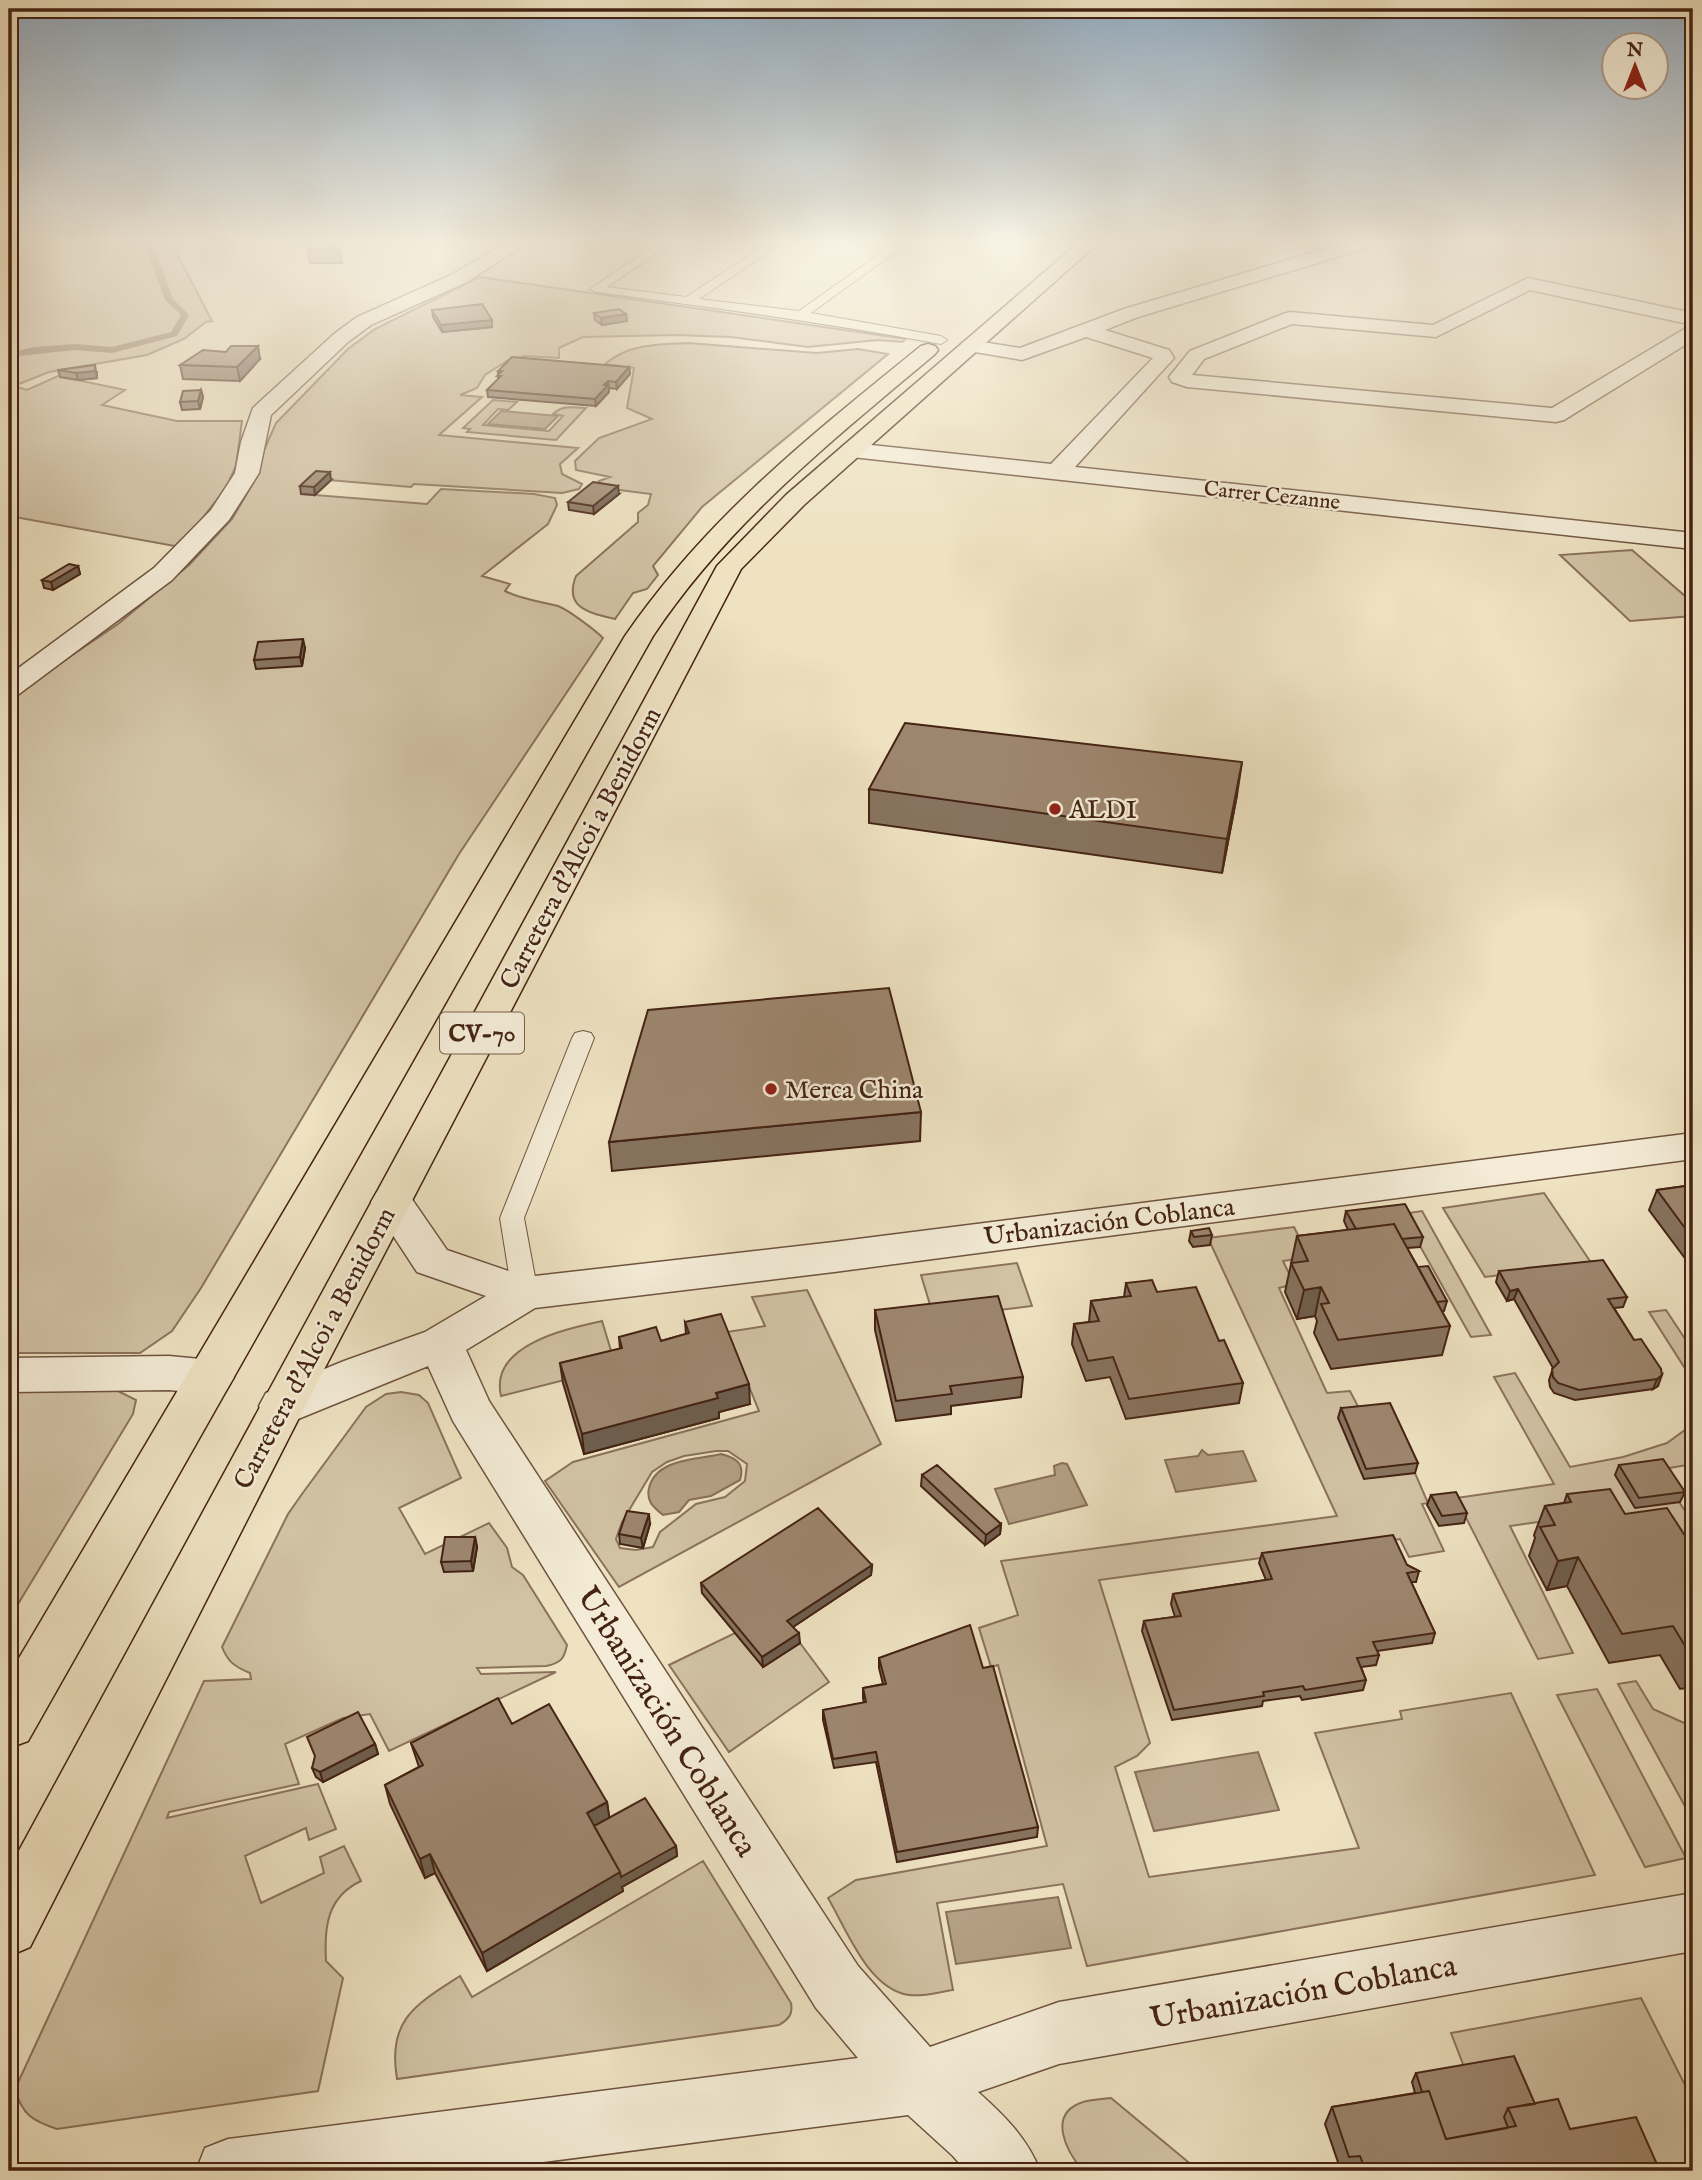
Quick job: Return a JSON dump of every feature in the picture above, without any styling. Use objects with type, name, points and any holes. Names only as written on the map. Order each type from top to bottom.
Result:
[{"type":"main road","name":"Carretera d'Alcoi a Benidorm","points":[[9,1724],[563,770],[609,681],[670,591],[716,538],[779,476],[952,346]]},
{"type":"main road","name":"Carretera d'Alcoi a Benidorm","points":[[9,1927],[282,1406],[730,566],[795,499],[852,450],[953,346]]},
{"type":"street","points":[[9,688],[163,574],[220,515],[247,473],[252,442],[261,413],[333,346]]},
{"type":"street","points":[[972,346],[1022,354],[1045,346]]},
{"type":"street","points":[[1057,472],[1164,358],[1162,354],[1135,346]]},
{"type":"street","points":[[1220,346],[1197,355],[1180,377],[1186,381],[1556,415],[1670,346]]},
{"type":"street","name":"Carrer Cezanne","points":[[852,450],[1693,541]]},
{"type":"street","name":"Urbanización Coblanca","points":[[524,1293],[846,1256],[1693,1146]]},
{"type":"street","points":[[392,1202],[432,1261],[524,1293]]},
{"type":"street","points":[[282,1406],[360,1373],[441,1345],[524,1293]]},
{"type":"street","name":"Urbanización Coblanca","points":[[441,1345],[469,1408],[837,1987],[919,2082],[976,2133],[1008,2171]]},
{"type":"street","points":[[9,1374],[169,1373],[211,1377]]},
{"type":"street","name":"Urbanización Coblanca","points":[[228,2171],[919,2082],[1059,2033],[1693,1922]]},
{"type":"lane","points":[[524,1293],[512,1218],[583,1038]]},
{"type":"shaded area","points":[[9,346],[168,346],[147,355],[49,372],[14,386],[27,390],[58,376],[125,390],[102,405],[177,421],[242,421],[236,466],[226,488],[180,547],[9,516]]},
{"type":"shaded area","points":[[352,346],[564,346],[559,348],[559,358],[524,356],[507,361],[485,375],[477,388],[460,395],[482,397],[439,435],[578,448],[560,464],[562,474],[582,484],[579,489],[562,493],[414,484],[411,487],[317,479],[302,494],[427,504],[441,489],[534,494],[555,498],[557,505],[548,524],[482,576],[510,584],[505,591],[511,594],[562,608],[603,638],[459,854],[201,1288],[172,1331],[140,1353],[9,1353],[9,698],[118,624],[189,565],[232,519],[258,475],[264,450],[276,423]]},
{"type":"shaded area","points":[[651,346],[723,346],[817,353],[858,349],[888,354],[702,507],[653,566],[658,575],[647,589],[633,593],[615,619],[589,611],[576,603],[573,587],[576,576],[638,522],[638,513],[648,505],[651,494],[604,488],[599,481],[610,477],[576,470],[575,461],[599,438],[652,419],[627,408],[634,368],[605,364],[634,349]]},
{"type":"shaded area","points":[[493,400],[517,402],[508,410],[498,409],[483,425],[549,431],[563,416],[553,414],[556,411],[568,407],[586,408],[556,440],[467,432],[470,429],[463,428]]},
{"type":"shaded area","points":[[501,411],[558,416],[545,429],[488,424]]},
{"type":"shaded area","points":[[1632,550],[1693,603],[1693,616],[1630,621],[1560,555]]},
{"type":"shaded area","points":[[1544,1193],[1592,1264],[1485,1277],[1443,1208]]},
{"type":"shaded area","points":[[1422,1211],[1491,1335],[1471,1337],[1402,1214]]},
{"type":"shaded area","points":[[1294,1227],[1309,1257],[1283,1261],[1294,1284],[1279,1288],[1327,1393],[1350,1391],[1363,1416],[1415,1473],[1428,1503],[1422,1504],[1444,1551],[1409,1557],[1400,1539],[1099,1580],[1150,1743],[1137,1756],[1115,1767],[1149,1877],[1359,1848],[1315,1733],[1402,1719],[1400,1711],[1511,1693],[1595,1875],[1087,1966],[1063,1884],[937,1903],[953,1990],[909,1995],[895,1990],[870,1970],[828,1898],[856,1880],[1047,1846],[998,1665],[991,1667],[979,1628],[1018,1615],[1001,1561],[1337,1516],[1208,1238]]},
{"type":"shaded area","points":[[1017,1263],[1032,1306],[934,1318],[921,1275]]},
{"type":"shaded area","points":[[807,1290],[881,1444],[619,1587],[545,1481],[573,1462],[759,1411],[727,1332],[765,1326],[752,1297]],"holes":[[[728,1451],[747,1464],[745,1481],[725,1497],[696,1504],[660,1532],[653,1547],[636,1550],[620,1548],[616,1539],[622,1522],[652,1472],[667,1462],[684,1456]]]},
{"type":"shaded area","points":[[1666,1310],[1693,1351],[1693,1381],[1649,1312]]},
{"type":"shaded area","points":[[602,1321],[616,1367],[501,1396],[500,1378],[507,1364],[518,1352],[551,1335]]},
{"type":"shaded area","points":[[1515,1373],[1570,1467],[1623,1457],[1667,1443],[1693,1427],[1693,1464],[1658,1470],[1693,1523],[1693,1586],[1609,1512],[1510,1526],[1573,1653],[1538,1659],[1456,1498],[1554,1484],[1494,1377]]},
{"type":"shaded area","points":[[114,1389],[136,1400],[133,1414],[9,1619],[9,1390]]},
{"type":"shaded area","points":[[401,1392],[419,1395],[428,1403],[461,1478],[399,1508],[425,1554],[489,1523],[507,1548],[512,1567],[523,1575],[567,1645],[565,1654],[558,1662],[546,1666],[477,1668],[481,1674],[556,1672],[389,1751],[370,1714],[343,1718],[285,1744],[299,1784],[169,1812],[167,1818],[318,1784],[336,1829],[309,1840],[306,1828],[245,1856],[261,1903],[324,1873],[320,1857],[344,1846],[361,1881],[341,1895],[334,1904],[327,1925],[326,1961],[343,1978],[318,2091],[57,2129],[41,2123],[25,2111],[15,2089],[204,1681],[251,1679],[250,1673],[236,1666],[222,1647],[288,1514],[366,1407],[386,1394]]},
{"type":"shaded area","points":[[1202,1450],[1208,1455],[1243,1451],[1256,1481],[1176,1492],[1165,1460],[1198,1456]]},
{"type":"shaded area","points":[[721,1454],[738,1462],[741,1469],[740,1480],[711,1496],[689,1500],[679,1512],[663,1515],[651,1503],[649,1488],[660,1471],[679,1462]]},
{"type":"shaded area","points":[[1067,1464],[1087,1505],[1009,1524],[995,1489],[1055,1475],[1054,1466]]},
{"type":"shaded area","points":[[735,1633],[763,1667],[800,1643],[829,1682],[729,1752],[669,1665]]},
{"type":"shaded area","points":[[1636,1681],[1653,1709],[1693,1727],[1693,1821],[1618,1684]]},
{"type":"shaded area","points":[[1597,1689],[1686,1858],[1645,1867],[1557,1695]]},
{"type":"shaded area","points":[[1258,1752],[1279,1810],[1154,1831],[1135,1772]]},
{"type":"shaded area","points":[[703,1861],[791,2003],[791,2013],[782,2023],[397,2079],[396,2042],[401,2028],[408,2016],[430,1996],[460,1976],[472,1997]]},
{"type":"shaded area","points":[[1058,1897],[1071,1948],[956,1964],[946,1912]]},
{"type":"shaded area","points":[[1641,1998],[1693,2101],[1693,2171],[1641,2171],[1560,2147],[1466,2072],[1451,2033]]},
{"type":"shaded area","points":[[1111,2098],[1199,2171],[1083,2171],[1066,2144],[1063,2134],[1065,2115],[1083,2102]]},
{"type":"building","points":[[231,346],[258,346],[237,367],[180,365],[203,350],[226,352]]},
{"type":"building","points":[[512,357],[629,367],[616,382],[608,381],[604,385],[608,385],[595,399],[487,390],[501,376],[497,376],[502,371],[498,371]]},
{"type":"building","points":[[95,365],[95,371],[76,373],[58,370]]},
{"type":"building","points":[[201,390],[198,401],[180,402],[183,391]]},
{"type":"building","points":[[316,471],[330,472],[314,487],[300,486]]},
{"type":"building","points":[[593,482],[618,486],[593,506],[568,502]]},
{"type":"building","points":[[69,564],[78,566],[51,582],[42,580]]},
{"type":"building","points":[[303,639],[300,657],[254,660],[258,642]]},
{"type":"building","points":[[905,723],[1242,762],[1227,839],[869,789]]},
{"type":"building","name":"Merca China","points":[[889,988],[921,1112],[609,1142],[648,1010]]},
{"type":"building","points":[[1693,1185],[1693,1239],[1657,1190]]},
{"type":"building","points":[[1405,1204],[1423,1237],[1402,1239],[1394,1224],[1356,1229],[1346,1211]]},
{"type":"building","points":[[1394,1224],[1450,1326],[1338,1340],[1321,1304],[1329,1303],[1321,1287],[1304,1290],[1291,1263],[1308,1261],[1297,1236]]},
{"type":"building","points":[[1209,1228],[1212,1235],[1194,1237],[1191,1231]]},
{"type":"building","points":[[1603,1260],[1627,1297],[1608,1299],[1634,1340],[1641,1339],[1661,1369],[1662,1375],[1657,1379],[1579,1390],[1558,1383],[1553,1377],[1552,1369],[1559,1362],[1518,1289],[1510,1291],[1499,1271]]},
{"type":"building","points":[[1428,1266],[1447,1301],[1437,1302],[1418,1267]]},
{"type":"building","points":[[1152,1280],[1157,1292],[1196,1287],[1219,1341],[1224,1340],[1243,1383],[1129,1399],[1113,1357],[1088,1361],[1074,1324],[1099,1321],[1091,1301],[1131,1296],[1126,1283]]},
{"type":"building","points":[[998,1296],[1023,1377],[950,1386],[952,1394],[896,1401],[875,1310]]},
{"type":"building","points":[[721,1314],[749,1384],[716,1393],[718,1398],[582,1434],[560,1363],[622,1348],[619,1337],[656,1327],[661,1341],[689,1333],[685,1322]]},
{"type":"building","points":[[1390,1403],[1418,1463],[1366,1469],[1341,1408]]},
{"type":"building","points":[[1663,1459],[1685,1492],[1639,1498],[1619,1465]]},
{"type":"building","points":[[937,1465],[1001,1524],[986,1535],[922,1475]]},
{"type":"building","points":[[1610,1489],[1625,1514],[1667,1508],[1693,1548],[1693,1659],[1673,1626],[1622,1634],[1578,1557],[1558,1561],[1540,1527],[1555,1525],[1545,1506],[1571,1502],[1567,1494]]},
{"type":"building","points":[[1456,1492],[1467,1513],[1442,1516],[1431,1495]]},
{"type":"building","points":[[818,1508],[872,1565],[787,1621],[799,1633],[762,1657],[701,1583]]},
{"type":"building","points":[[627,1511],[649,1514],[641,1538],[619,1534]]},
{"type":"building","points":[[1393,1535],[1407,1565],[1419,1571],[1407,1573],[1435,1633],[1373,1642],[1379,1655],[1357,1658],[1366,1680],[1305,1690],[1303,1686],[1263,1692],[1264,1696],[1174,1710],[1144,1621],[1181,1616],[1173,1594],[1272,1579],[1262,1553]]},
{"type":"building","points":[[445,1537],[475,1537],[471,1561],[441,1562]]},
{"type":"building","points":[[970,1625],[983,1668],[993,1666],[1038,1827],[897,1852],[876,1752],[833,1759],[823,1710],[866,1702],[863,1688],[886,1684],[879,1658]]},
{"type":"building","points":[[498,1698],[512,1724],[549,1704],[607,1802],[587,1813],[620,1872],[482,1953],[430,1854],[420,1859],[385,1785],[423,1765],[411,1743]]},
{"type":"building","points":[[358,1712],[375,1744],[320,1772],[312,1768],[315,1756],[307,1737]]},
{"type":"building","points":[[645,1798],[676,1846],[621,1877],[594,1826]]},
{"type":"building","points":[[1514,2056],[1535,2104],[1508,2108],[1504,2117],[1508,2128],[1446,2139],[1429,2091],[1422,2092],[1416,2073]]},
{"type":"building","points":[[1429,2091],[1446,2139],[1516,2126],[1508,2108],[1558,2099],[1570,2129],[1636,2117],[1660,2171],[1366,2171],[1360,2156],[1349,2157],[1332,2107]]},
{"type":"waterway","points":[[9,355],[34,350],[75,347],[112,350],[129,346]]},
{"type":"place","name":"ALDI","points":[[1055,809]]},
{"type":"place","name":"Merca China","points":[[771,1089]]}]
